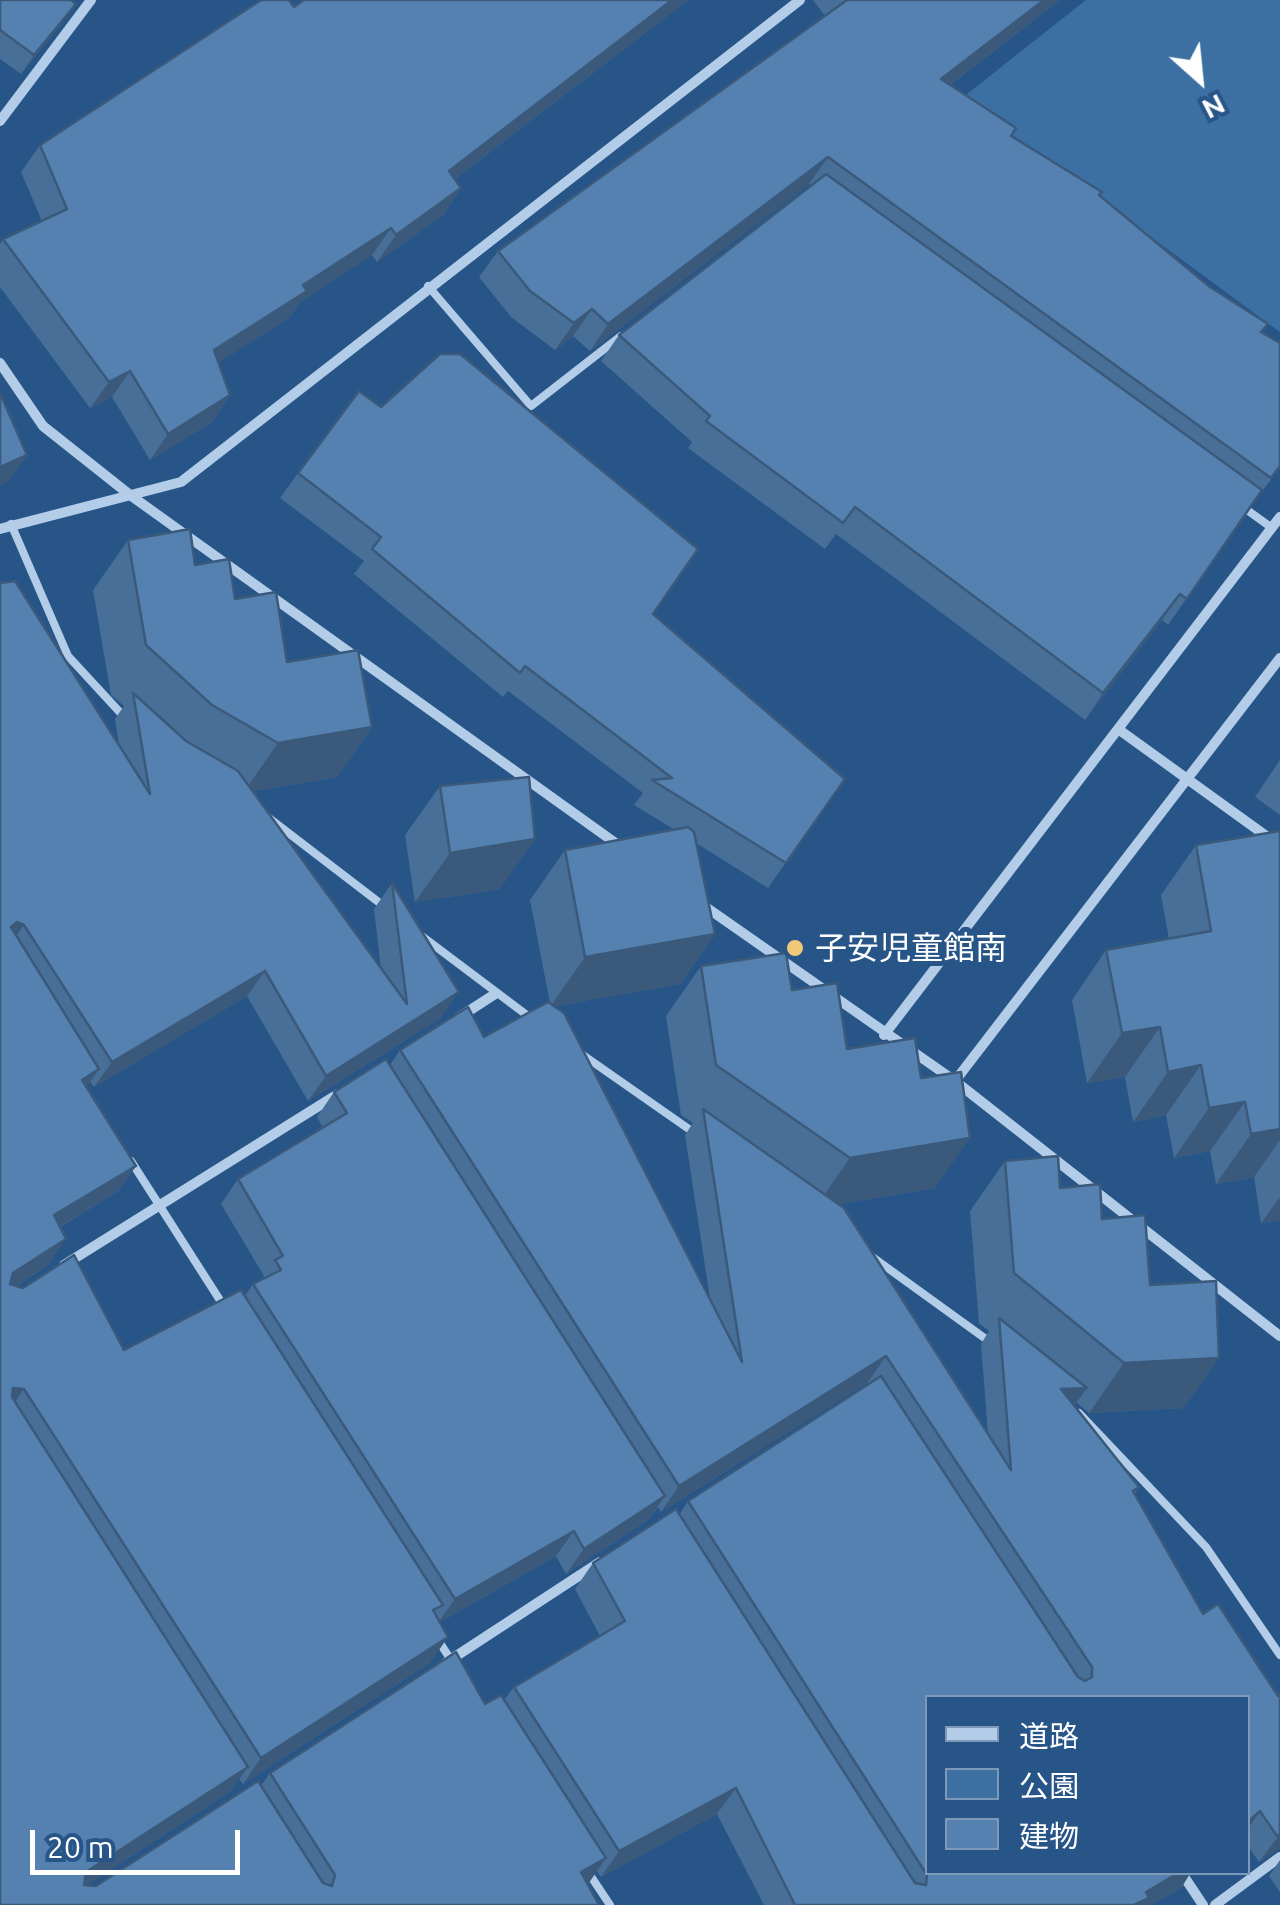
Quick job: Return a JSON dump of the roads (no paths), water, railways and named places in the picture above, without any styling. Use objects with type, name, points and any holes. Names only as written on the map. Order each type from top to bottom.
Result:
[{"type":"street","points":[[0,121],[90,0]]},
{"type":"street","points":[[6,527],[181,482],[800,0]]},
{"type":"street","points":[[0,363],[44,426],[130,495],[628,851]]},
{"type":"street","points":[[884,1035],[1280,517]]},
{"type":"street","points":[[955,1081],[1280,658]]},
{"type":"street","points":[[1118,729],[1280,846]]},
{"type":"street","points":[[692,897],[884,1035],[955,1081],[1280,1336]]},
{"type":"street","points":[[449,1024],[496,994]]},
{"type":"street","points":[[48,1276],[355,1083]]},
{"type":"street","points":[[435,1670],[609,1556]]},
{"type":"street","points":[[1215,1905],[1280,1857]]},
{"type":"street","points":[[1183,1875],[1202,1905]]},
{"type":"lane","points":[[428,286],[532,406],[624,334]]},
{"type":"lane","points":[[1240,504],[1272,528]]},
{"type":"lane","points":[[6,527],[68,656],[131,724]]},
{"type":"lane","points":[[251,806],[388,910]]},
{"type":"lane","points":[[404,922],[544,1028]]},
{"type":"lane","points":[[577,1051],[707,1142]]},
{"type":"lane","points":[[128,1156],[235,1323]]},
{"type":"lane","points":[[853,1244],[994,1346]]},
{"type":"lane","points":[[1063,1400],[1206,1547],[1280,1654]]},
{"type":"lane","points":[[429,1626],[462,1676]]},
{"type":"lane","points":[[578,1856],[610,1905]]},
{"type":"place","name":"子安児童館南","points":[[795,948]]}]
